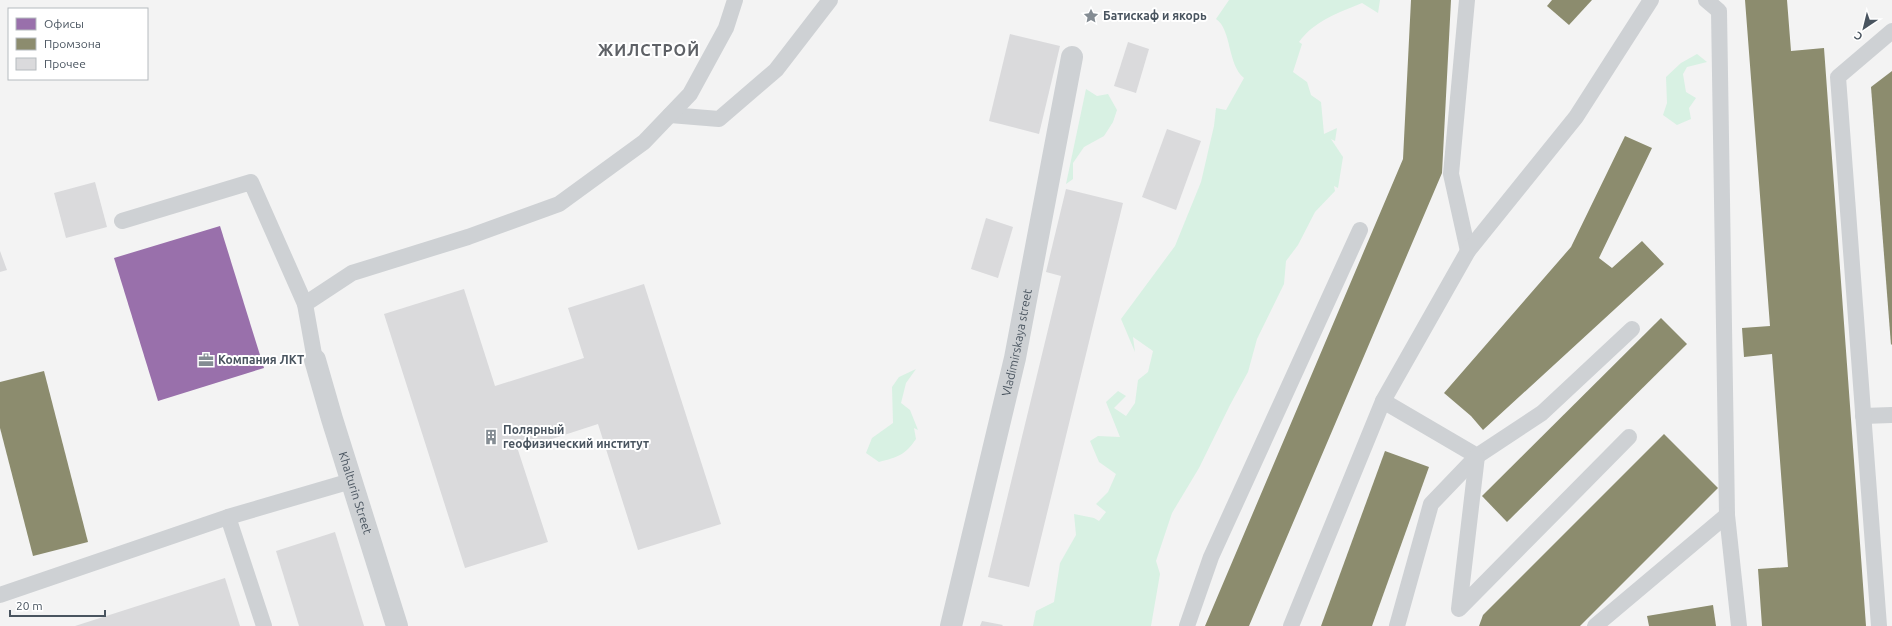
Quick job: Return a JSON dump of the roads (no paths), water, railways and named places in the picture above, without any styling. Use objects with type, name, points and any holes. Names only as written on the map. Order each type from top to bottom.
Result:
[{"type":"street","name":"Vladimirskaya street","points":[[951,626],[1015,358],[1072,57]]},
{"type":"street","name":"Khalturin Street","points":[[315,360],[397,626]]},
{"type":"lane","points":[[305,304],[352,274],[468,237],[559,204],[644,142],[690,94],[726,28],[735,0]]},
{"type":"lane","points":[[670,115],[719,119],[776,70],[830,0]]},
{"type":"lane","points":[[1467,0],[1451,174],[1468,251]]},
{"type":"lane","points":[[1291,626],[1383,401],[1468,251],[1576,117],[1651,0]]},
{"type":"lane","points":[[1706,0],[1719,11],[1727,515],[1739,626]]},
{"type":"lane","points":[[1879,626],[1838,77],[1892,31]]},
{"type":"lane","points":[[122,221],[251,182],[305,304],[315,360]]},
{"type":"lane","points":[[1187,626],[1211,557],[1360,230]]},
{"type":"lane","points":[[1397,626],[1431,504],[1477,456],[1542,413],[1632,329]]},
{"type":"lane","points":[[1383,401],[1477,456]]},
{"type":"lane","points":[[1863,416],[1892,415]]},
{"type":"lane","points":[[1477,456],[1459,609],[1629,437]]},
{"type":"lane","points":[[0,595],[228,517],[351,480]]},
{"type":"lane","points":[[1595,626],[1727,515]]},
{"type":"lane","points":[[228,517],[264,626]]},
{"type":"place","name":"Батискаф и якорь","points":[[1091,16]]},
{"type":"place","name":"Компания ЛКТ","points":[[206,360]]},
{"type":"place","name":"Полярный геофизический институт","points":[[491,437]]},
{"type":"district","name":"ЖИЛСТРОЙ","points":[[649,50]]}]
